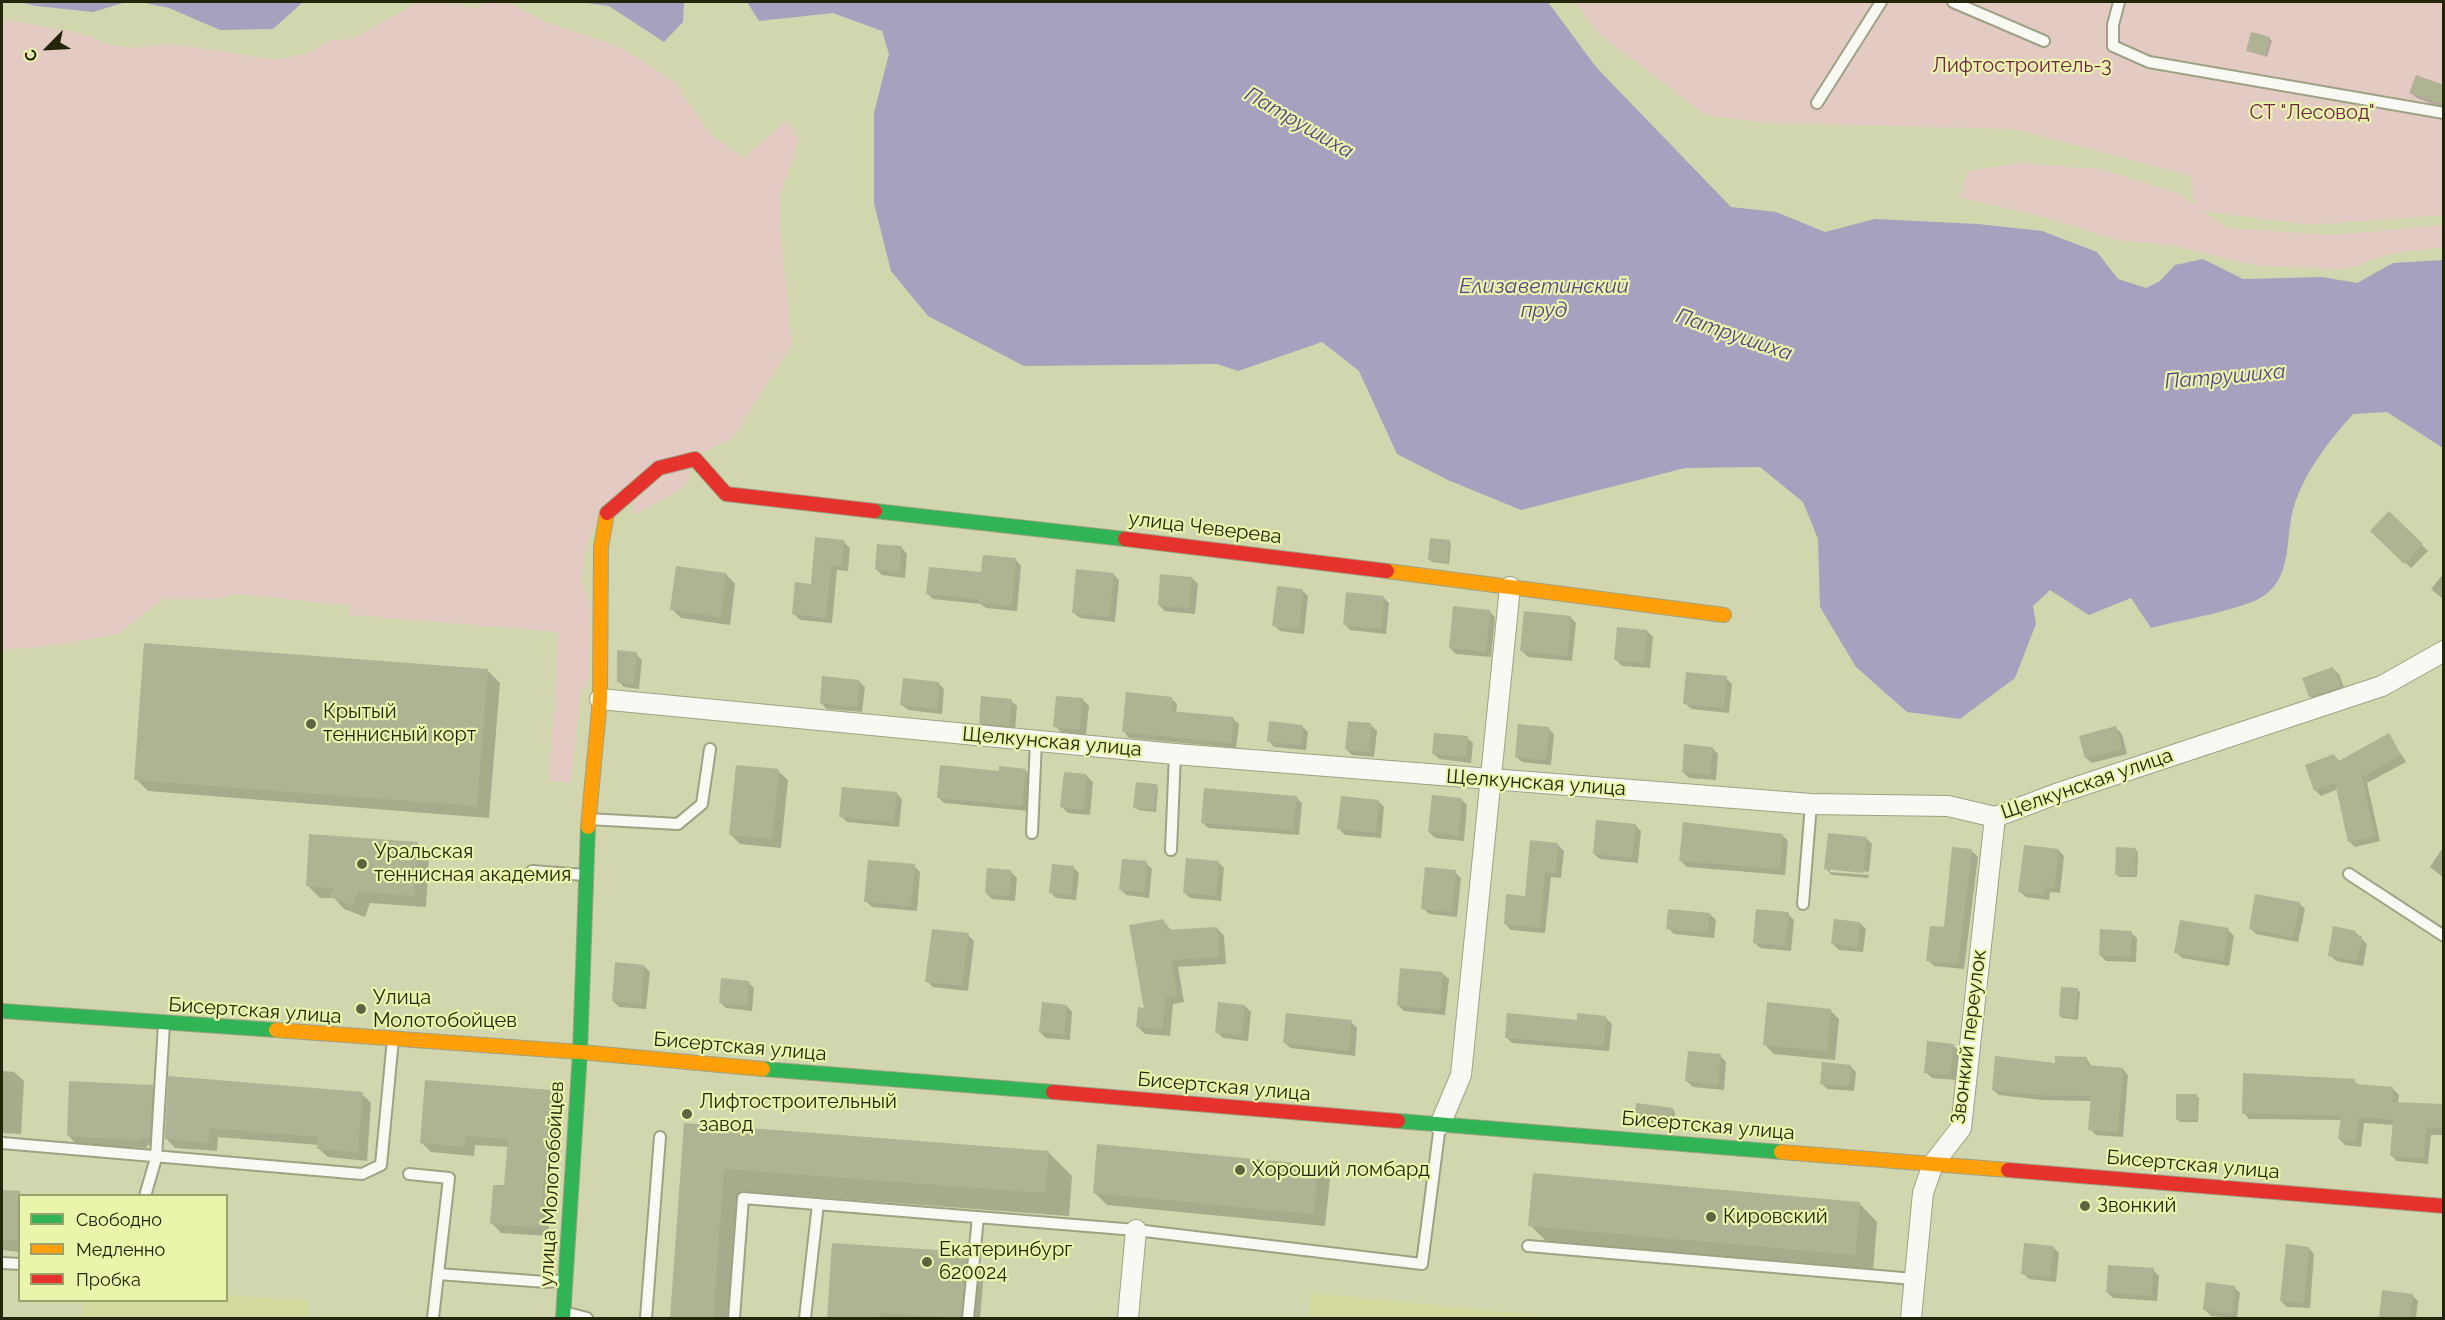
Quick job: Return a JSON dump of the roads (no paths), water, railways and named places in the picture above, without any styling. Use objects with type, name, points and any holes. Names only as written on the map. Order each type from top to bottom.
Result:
[{"type":"main road","name":"улица Чеверева","points":[[695,459],[726,494],[1233,551],[1724,615]]},
{"type":"main road","name":"улица Молотобойцев","points":[[564,1315],[580,1052],[588,819],[600,699],[601,547],[608,512],[659,468],[695,459]]},
{"type":"main road","name":"Бисертская улица","points":[[2,1011],[580,1052],[617,1057],[1440,1125],[2444,1206]]},
{"type":"street","points":[[1440,1125],[1461,1075],[1510,587]]},
{"type":"street","name":"Щелкунская улица","points":[[600,699],[1175,754],[1811,804],[1948,806],[1995,817],[2056,794],[2382,686],[2444,651]]},
{"type":"street","name":"Звонкий переулок","points":[[1911,1318],[1920,1209],[1933,1164],[1961,1128],[1995,817]]},
{"type":"street","points":[[1128,1318],[1136,1230]]},
{"type":"lane","points":[[1817,104],[1881,2]]},
{"type":"lane","points":[[1953,2],[2044,40]]},
{"type":"lane","points":[[2119,2],[2113,25],[2113,46],[2149,62],[2444,113]]},
{"type":"lane","points":[[1032,833],[1036,741]]},
{"type":"lane","points":[[588,819],[678,824],[702,804],[710,749]]},
{"type":"lane","points":[[1171,850],[1175,754]]},
{"type":"lane","points":[[1803,904],[1811,804]]},
{"type":"lane","points":[[532,871],[585,874]]},
{"type":"lane","points":[[2349,874],[2444,936]]},
{"type":"lane","points":[[146,1194],[156,1158],[164,1024]]},
{"type":"lane","points":[[2,1143],[362,1174],[381,1165],[393,1039]]},
{"type":"lane","points":[[734,1318],[742,1198],[1136,1230],[1422,1264],[1440,1125]]},
{"type":"lane","points":[[646,1318],[660,1137]]},
{"type":"lane","points":[[409,1174],[448,1178],[433,1318]]},
{"type":"lane","points":[[806,1318],[818,1204]]},
{"type":"lane","points":[[968,1318],[978,1217]]},
{"type":"lane","points":[[1528,1246],[1914,1279]]},
{"type":"lane","points":[[2,1263],[18,1264]]},
{"type":"lane","points":[[438,1274],[546,1282],[566,1280]]},
{"type":"lane","points":[[564,1315],[587,1318]]},
{"type":"water","points":[[19,2],[126,2],[93,12]]},
{"type":"water","points":[[140,2],[303,2],[273,29],[220,30],[169,8]]},
{"type":"water","points":[[579,2],[684,2],[683,22],[664,42],[609,6]]},
{"type":"water","name":"Елизаветинский пруд","points":[[747,2],[1548,2],[1596,67],[1731,207],[1776,212],[1825,232],[1875,219],[1978,224],[2042,231],[2097,252],[2118,279],[2146,288],[2160,281],[2175,265],[2203,259],[2243,279],[2322,277],[2357,283],[2393,263],[2443,260],[2443,448],[2387,412],[2353,414],[2311,468],[2305,480],[2291,517],[2284,566],[2274,587],[2265,595],[2228,610],[2151,628],[2131,598],[2089,615],[2050,590],[2033,606],[2036,624],[2015,678],[1960,719],[1907,712],[1856,667],[1820,607],[1818,539],[1803,502],[1760,467],[1685,468],[1521,510],[1448,480],[1397,454],[1359,371],[1322,342],[1238,371],[1217,364],[1024,366],[928,316],[891,271],[874,203],[874,113],[889,54],[882,31],[833,13],[759,21]]},
{"type":"place","name":"Крытый теннисный корт","points":[[311,724]]},
{"type":"place","name":"Уральская теннисная академия","points":[[362,864]]},
{"type":"place","name":"Улица Молотобойцев","points":[[361,1009]]},
{"type":"place","name":"Лифтостроительный завод","points":[[687,1114]]},
{"type":"place","name":"Хороший ломбард","points":[[1240,1170]]},
{"type":"place","name":"Звонкий","points":[[2085,1206]]},
{"type":"place","name":"Кировский","points":[[1711,1217]]},
{"type":"place","name":"Екатеринбург 620024","points":[[927,1262]]},
{"type":"park label","name":"Лифтостроитель-3","points":[[2022,66]]},
{"type":"park label","name":"СТ \"Лесовод\"","points":[[2312,113]]},
{"type":"water label","name":"Патрушиха","points":[[1299,123]]},
{"type":"water label","name":"Патрушиха","points":[[1734,335]]},
{"type":"water label","name":"Патрушиха","points":[[2225,377]]}]
